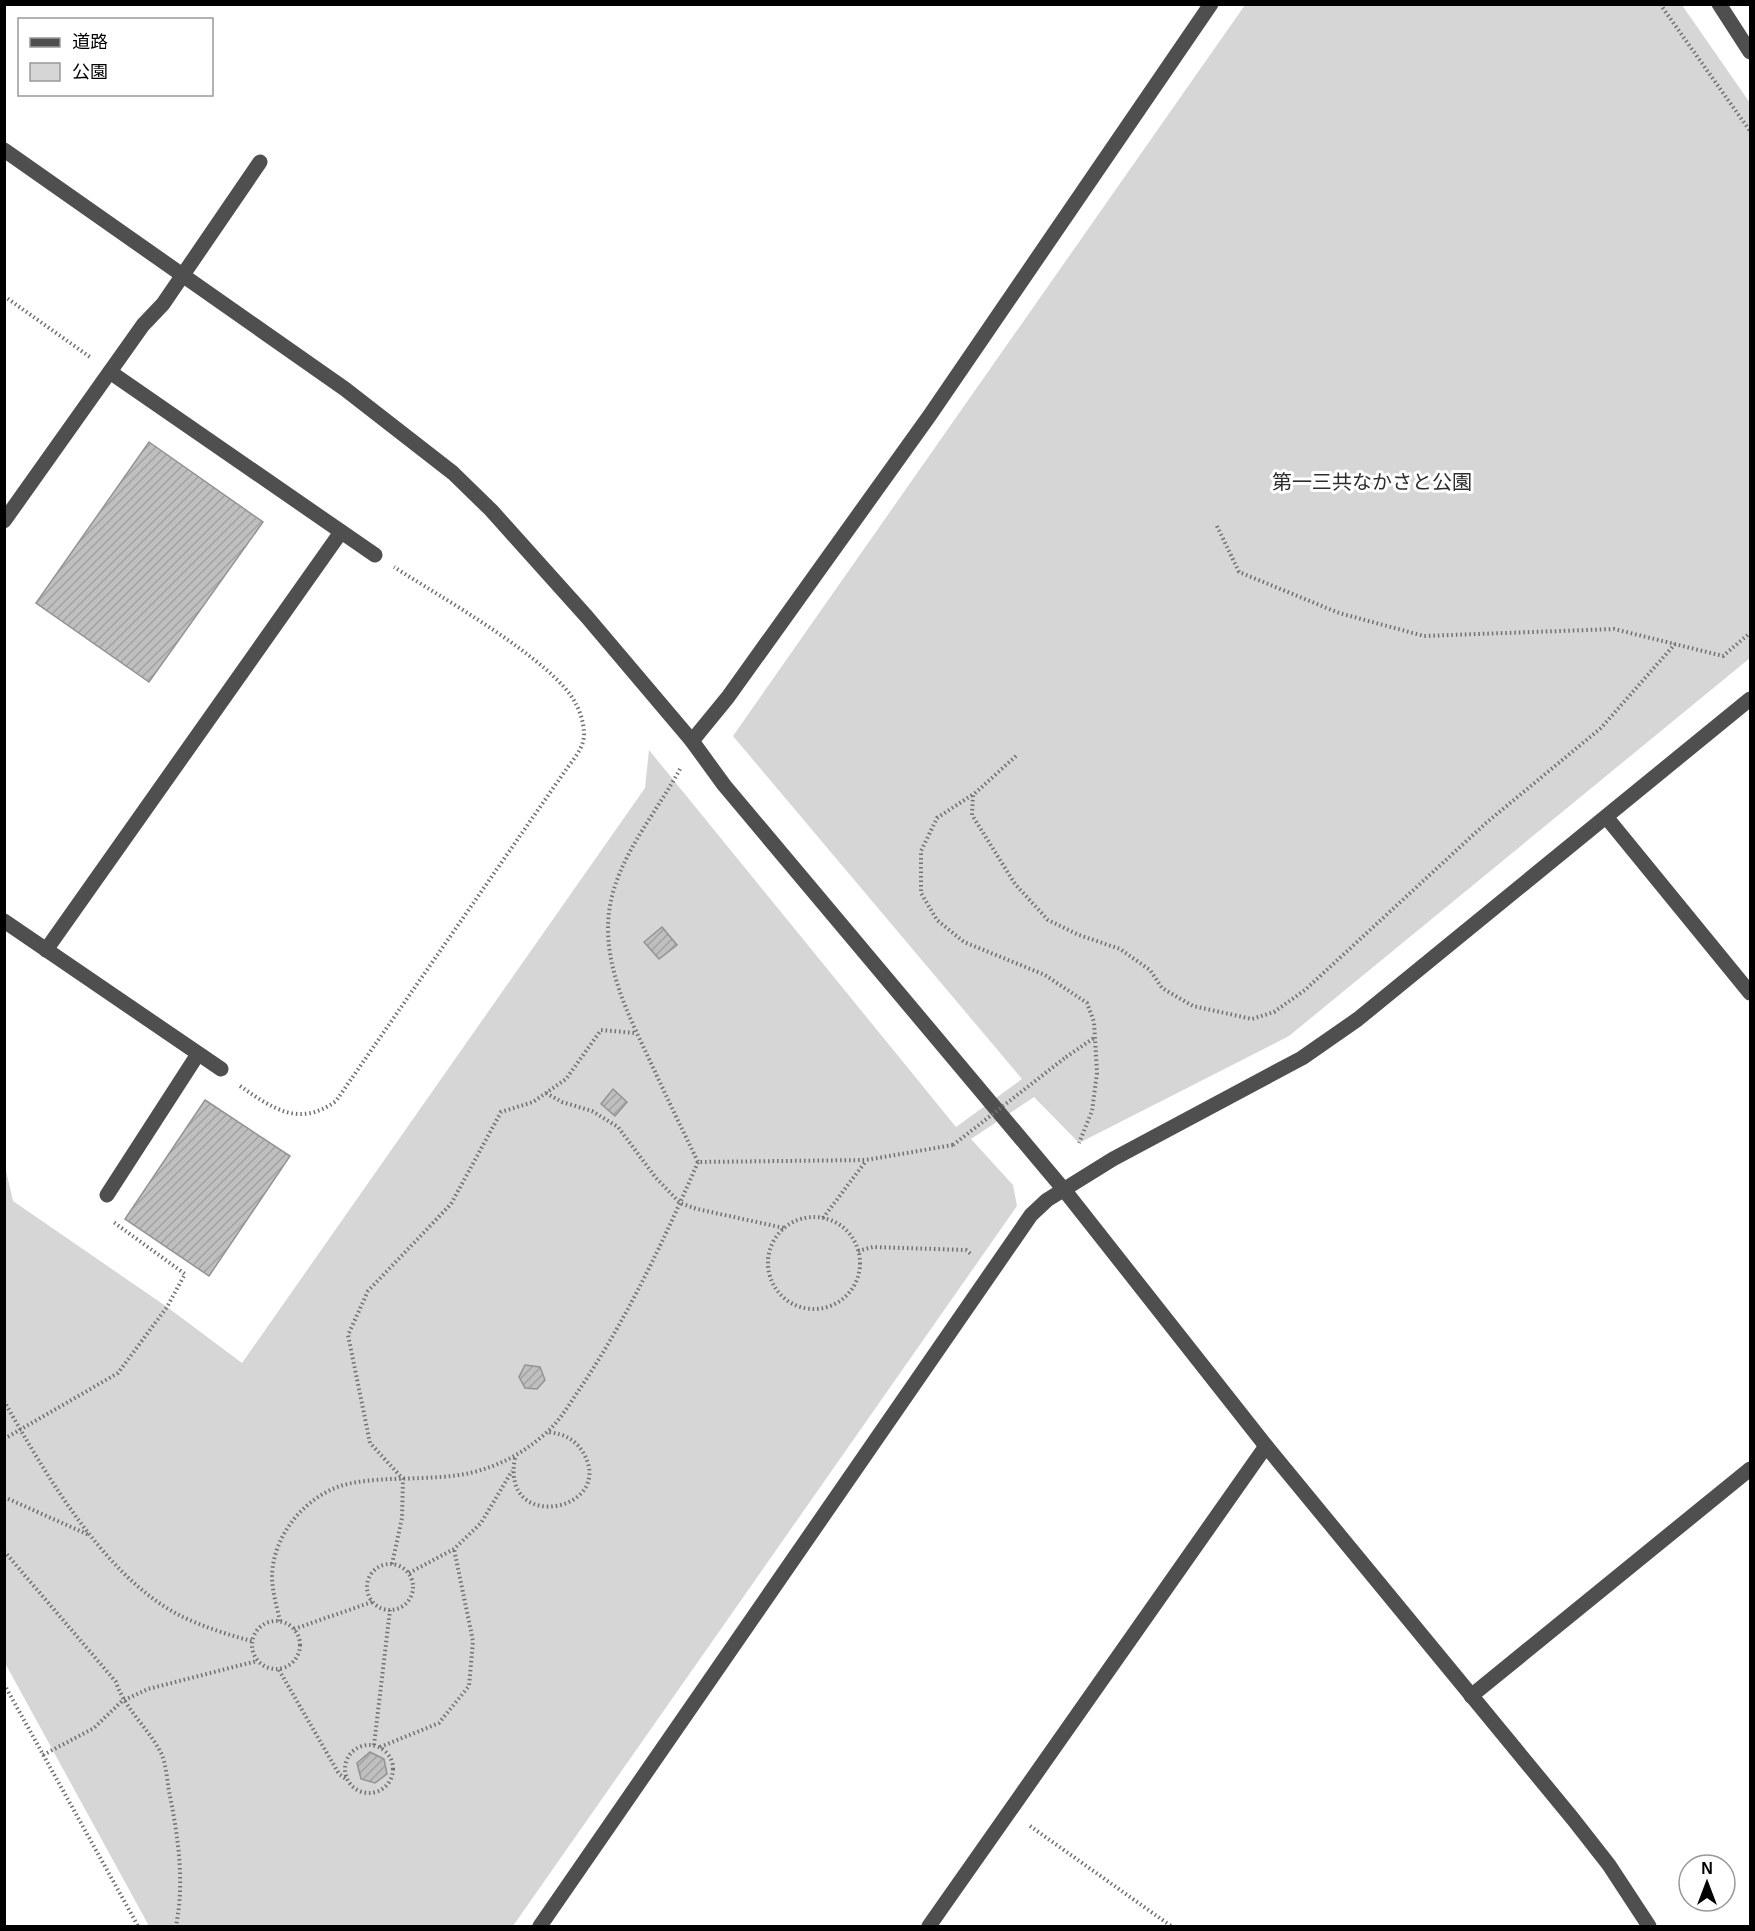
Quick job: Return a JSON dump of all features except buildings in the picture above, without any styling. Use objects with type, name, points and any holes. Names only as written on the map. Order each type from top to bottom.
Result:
[{"type":"street","points":[[692,741],[728,696],[930,415],[1210,4]]},
{"type":"street","points":[[1719,4],[1750,52]]},
{"type":"street","points":[[4,150],[184,273],[345,389],[453,472],[490,510],[587,617],[692,741],[724,785],[1065,1191],[1266,1446],[1609,1865],[1649,1926]]},
{"type":"street","points":[[4,521],[184,273],[260,162]]},
{"type":"street","points":[[110,372],[375,555]]},
{"type":"street","points":[[46,950],[341,532]]},
{"type":"street","points":[[540,1926],[1031,1215],[1047,1200],[1065,1191],[1113,1159],[1302,1058],[1358,1019],[1750,699]]},
{"type":"street","points":[[1607,818],[1750,993]]},
{"type":"street","points":[[4,921],[221,1069]]},
{"type":"street","points":[[106,1195],[198,1054]]},
{"type":"street","points":[[929,1926],[1266,1446]]},
{"type":"street","points":[[1471,1696],[1750,1469]]},
{"type":"path","points":[[1660,4],[1750,131]]},
{"type":"path","points":[[4,296],[110,372]]},
{"type":"path","points":[[1217,526],[1239,572],[1339,613],[1424,636],[1614,628],[1723,656],[1750,633]]},
{"type":"path","points":[[221,1069],[269,1106],[292,1114],[309,1114],[323,1110],[336,1101],[565,771],[584,737],[582,720],[576,702],[541,666],[480,621],[375,555]]},
{"type":"path","points":[[973,795],[972,815],[1015,884],[1048,920],[1079,935],[1120,950],[1150,970],[1162,988],[1193,1006],[1252,1019],[1274,1012],[1305,990],[1485,823],[1601,728],[1675,644]]},
{"type":"path","points":[[280,1621],[272,1576],[278,1548],[288,1525],[305,1506],[350,1483],[467,1474],[515,1458],[547,1432],[562,1415],[607,1348],[680,1203],[698,1162],[635,1033],[610,964],[607,923],[614,888],[670,787],[692,741]]},
{"type":"path","points":[[1016,756],[973,795],[937,818],[921,851],[921,893],[937,920],[964,942],[1045,975],[1087,1003],[1094,1022],[1097,1073],[1092,1111],[1080,1143]]},
{"type":"path","points":[[392,1564],[402,1518],[403,1479],[370,1443],[348,1335],[368,1291],[451,1204],[501,1112],[533,1102],[566,1079],[601,1030],[635,1033]]},
{"type":"path","points":[[698,1162],[866,1160],[953,1145],[1094,1037]]},
{"type":"path","points":[[546,1093],[562,1102],[592,1111],[618,1127],[656,1178],[680,1203],[697,1209],[784,1228]]},
{"type":"path","points":[[823,1218],[866,1160]]},
{"type":"path","points":[[4,1439],[118,1373],[167,1307],[185,1274],[98,1211],[106,1195]]},
{"type":"path","points":[[809,1217],[823,1218],[837,1222],[848,1232],[858,1251],[860,1274],[854,1289],[843,1300],[829,1308],[813,1310],[797,1306],[784,1299],[774,1286],[769,1271],[769,1256],[774,1241],[784,1228],[809,1217]]},
{"type":"path","points":[[858,1251],[873,1247],[966,1250],[992,1272]]},
{"type":"path","points":[[4,1401],[90,1536],[128,1578],[178,1614],[252,1641]]},
{"type":"path","points":[[515,1458],[513,1470],[515,1483],[521,1494],[531,1503],[556,1508],[569,1504],[586,1485],[589,1472],[587,1459],[572,1439],[547,1432]]},
{"type":"path","points":[[409,1573],[454,1549],[481,1523],[513,1470]]},
{"type":"path","points":[[4,1497],[90,1536]]},
{"type":"path","points":[[380,1747],[439,1723],[468,1686],[473,1641],[454,1549]]},
{"type":"path","points":[[4,1551],[116,1682],[122,1701],[138,1716],[163,1757],[178,1840],[182,1897],[176,1926]]},
{"type":"path","points":[[392,1564],[409,1573],[413,1588],[412,1596],[401,1608],[390,1610],[378,1608],[372,1602],[366,1588],[371,1573],[377,1568],[392,1564]]},
{"type":"path","points":[[294,1629],[372,1602]]},
{"type":"path","points":[[374,1745],[390,1610]]},
{"type":"path","points":[[272,1621],[280,1621],[294,1629],[300,1642],[298,1656],[287,1667],[279,1670],[264,1667],[257,1661],[252,1641],[258,1628],[272,1621]]},
{"type":"path","points":[[43,1755],[94,1728],[122,1701],[148,1689],[257,1661]]},
{"type":"path","points":[[279,1670],[339,1774],[351,1786],[366,1793],[382,1790],[392,1776],[393,1768],[387,1752],[380,1747],[366,1744],[352,1751],[345,1764],[346,1779]]},
{"type":"path","points":[[4,1684],[138,1926]]},
{"type":"path","points":[[1009,1810],[1171,1926]]},
{"type":"green space","name":"第一三共なかさと公園","points":[[1245,5],[1682,5],[1750,103],[1750,658],[1289,1036],[1079,1143],[1034,1097],[971,1139],[1013,1185],[1017,1206],[513,1926],[149,1926],[5,1663],[4,1162],[13,1201],[167,1307],[242,1363],[645,788],[649,750],[956,1127],[1022,1079],[733,736]]}]
